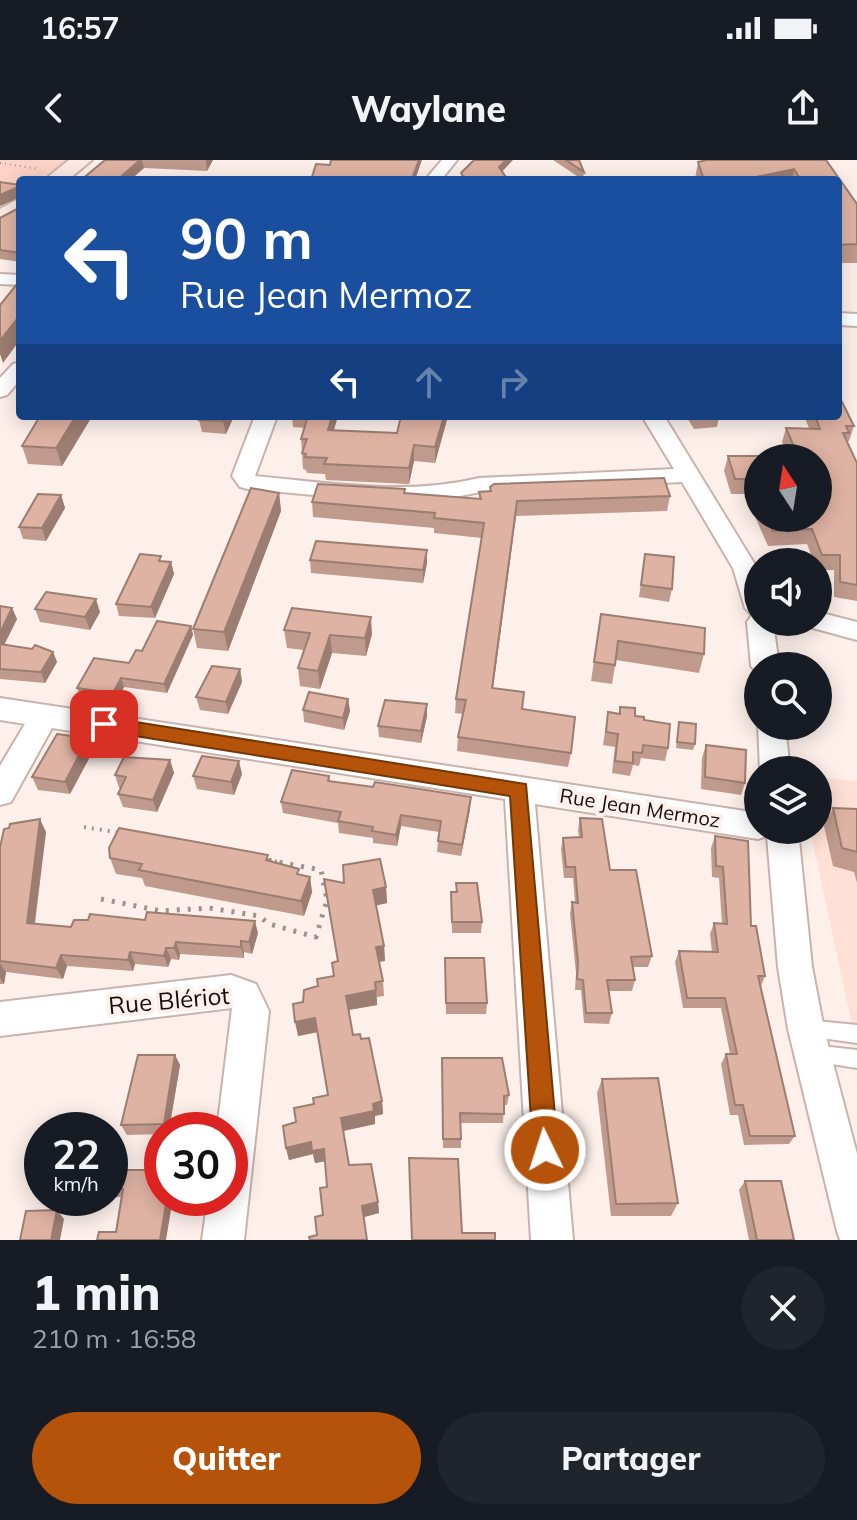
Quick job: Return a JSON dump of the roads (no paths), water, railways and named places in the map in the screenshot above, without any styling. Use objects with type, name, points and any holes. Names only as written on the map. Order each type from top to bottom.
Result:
[{"type":"street","points":[[436,176],[450,160]]},
{"type":"street","points":[[0,391],[16,373]]},
{"type":"street","points":[[264,420],[243,476],[248,482],[435,495],[467,492],[479,485],[688,475]]},
{"type":"street","points":[[655,420],[744,566]]},
{"type":"street","points":[[832,625],[857,631]]},
{"type":"street","name":"Rue Jean Mermoz","points":[[0,709],[744,824]]},
{"type":"street","points":[[0,793],[45,715]]},
{"type":"street","points":[[519,789],[552,1240]]},
{"type":"street","points":[[783,844],[795,967],[809,1042],[857,1231]]},
{"type":"street","name":"Rue Blériot","points":[[0,1019],[231,991],[244,996],[251,1011],[239,1112]]},
{"type":"street","points":[[223,1240],[226,1216]]},
{"type":"lane","points":[[809,1042],[857,1034]]},
{"type":"lane","points":[[809,1042],[857,1059]]}]
